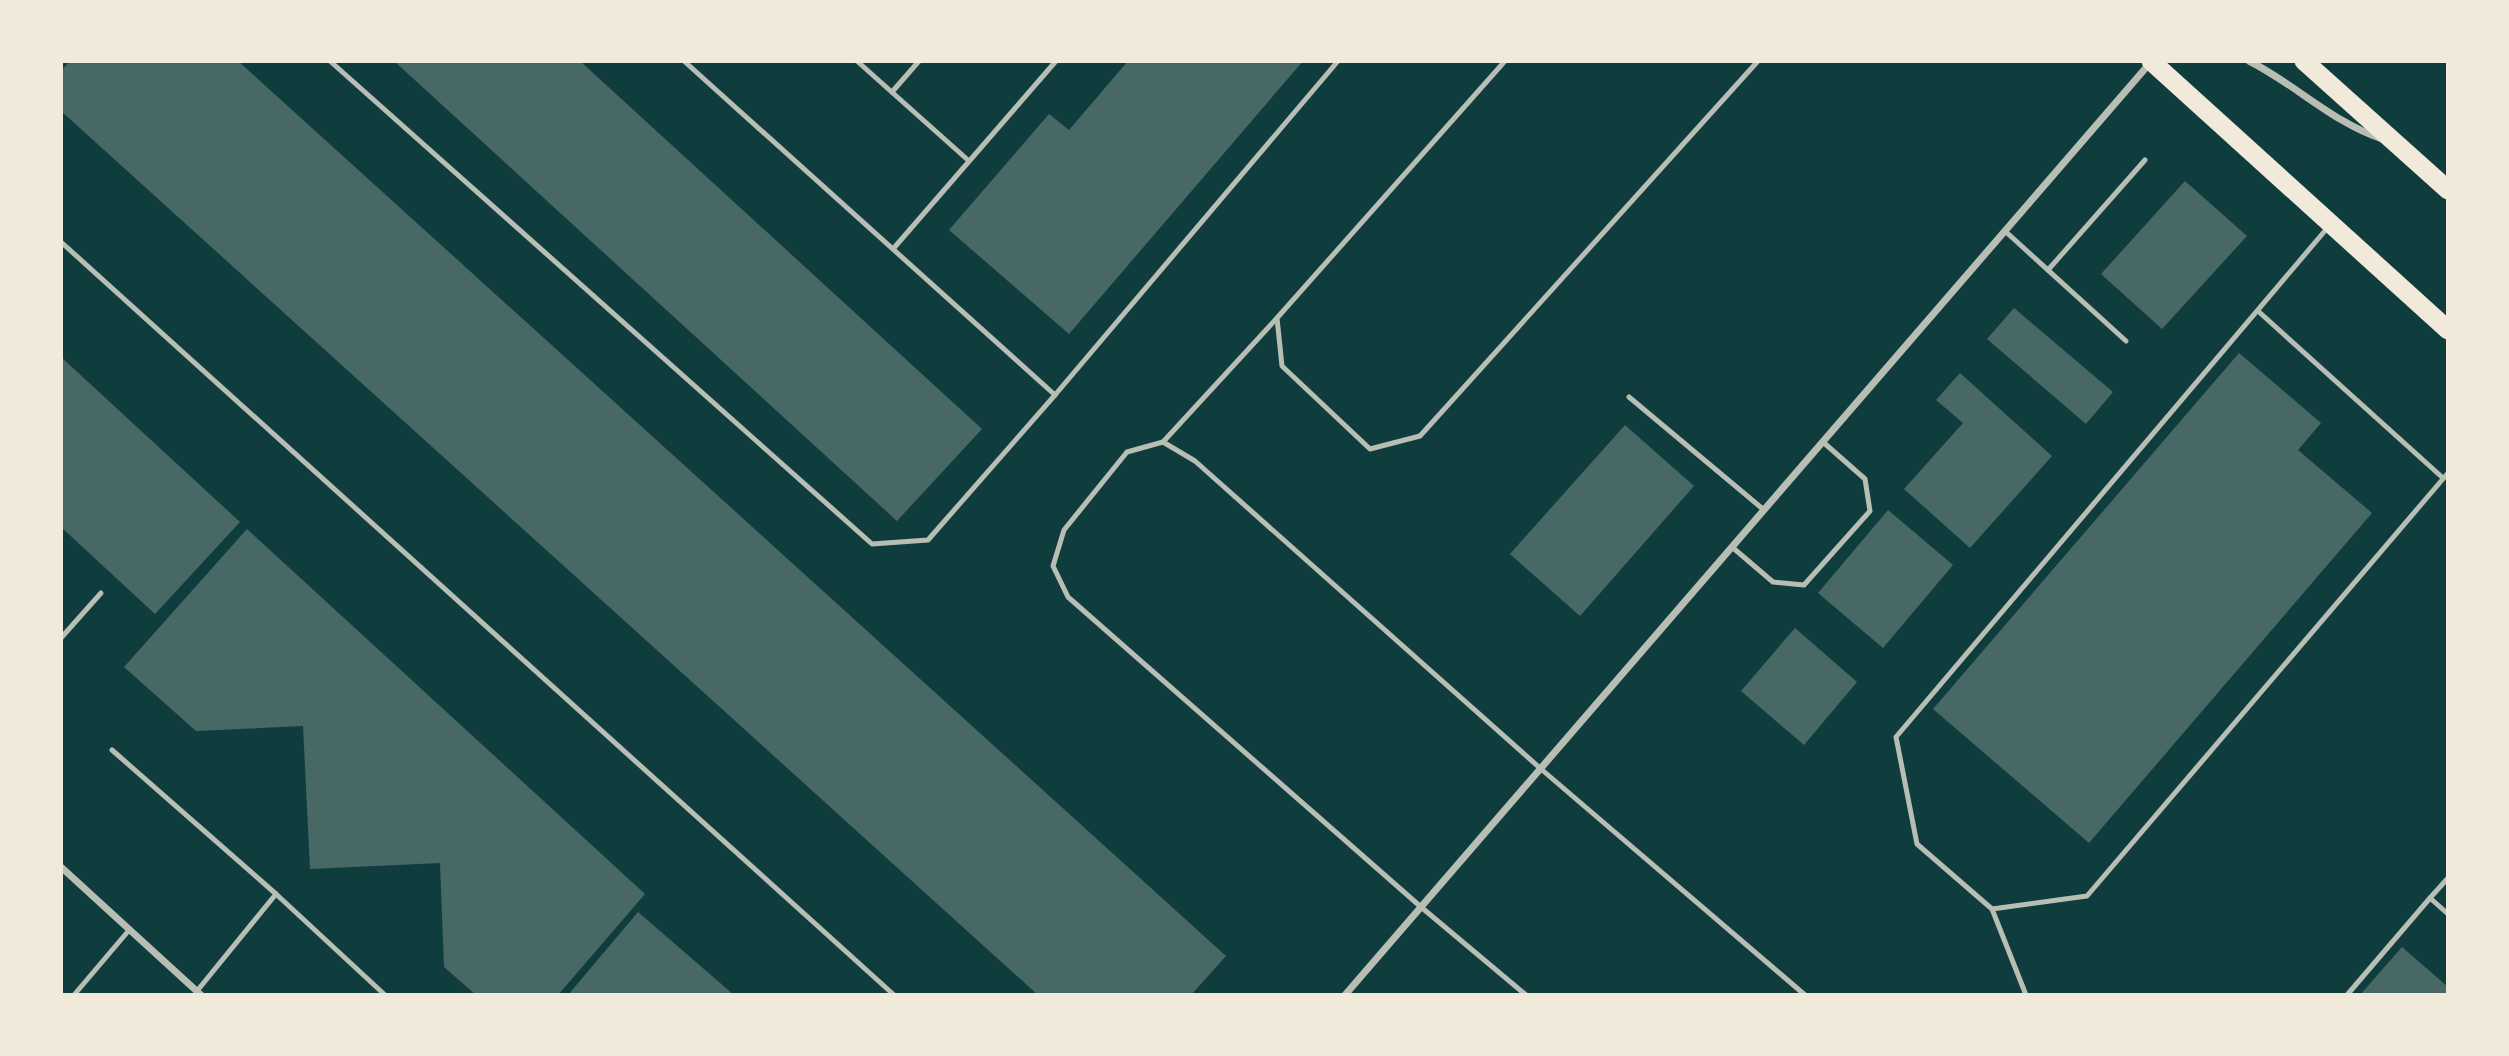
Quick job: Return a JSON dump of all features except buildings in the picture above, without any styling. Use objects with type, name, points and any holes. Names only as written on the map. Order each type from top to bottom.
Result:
[{"type":"highway","points":[[2152,61],[2448,330]]},
{"type":"highway","points":[[2304,61],[2448,190]]},
{"type":"street","points":[[1345,995],[2152,61]]},
{"type":"street","points":[[2249,61],[2269,71],[2366,134],[2396,144]]},
{"type":"street","points":[[61,867],[199,993]]},
{"type":"lane","points":[[330,61],[872,544],[928,540],[1055,395],[1338,61]]},
{"type":"lane","points":[[684,61],[1055,395]]},
{"type":"lane","points":[[857,61],[969,161]]},
{"type":"lane","points":[[892,92],[919,61]]},
{"type":"lane","points":[[893,249],[1056,61]]},
{"type":"lane","points":[[1505,61],[1163,442],[1127,452],[1065,530],[1053,566],[1068,597],[1421,907],[1526,995]]},
{"type":"lane","points":[[1277,318],[1282,366],[1370,449],[1420,436],[1758,61]]},
{"type":"lane","points":[[2048,270],[2145,160]]},
{"type":"lane","points":[[2026,995],[1992,909],[1917,844],[1896,737],[2332,224]]},
{"type":"lane","points":[[2005,231],[2126,341]]},
{"type":"lane","points":[[61,242],[894,995]]},
{"type":"lane","points":[[1992,909],[2087,896],[2445,475],[2258,311]]},
{"type":"lane","points":[[1629,397],[1764,510]]},
{"type":"lane","points":[[1163,442],[1195,461],[1541,769],[1805,995]]},
{"type":"lane","points":[[1732,547],[1773,582],[1804,585],[1870,511],[1865,479],[1823,442]]},
{"type":"lane","points":[[61,638],[102,593]]},
{"type":"lane","points":[[112,750],[276,894],[385,995]]},
{"type":"lane","points":[[2347,995],[2448,878]]},
{"type":"lane","points":[[199,993],[276,894]]},
{"type":"lane","points":[[2430,898],[2448,914]]},
{"type":"lane","points":[[74,995],[130,929]]}]
